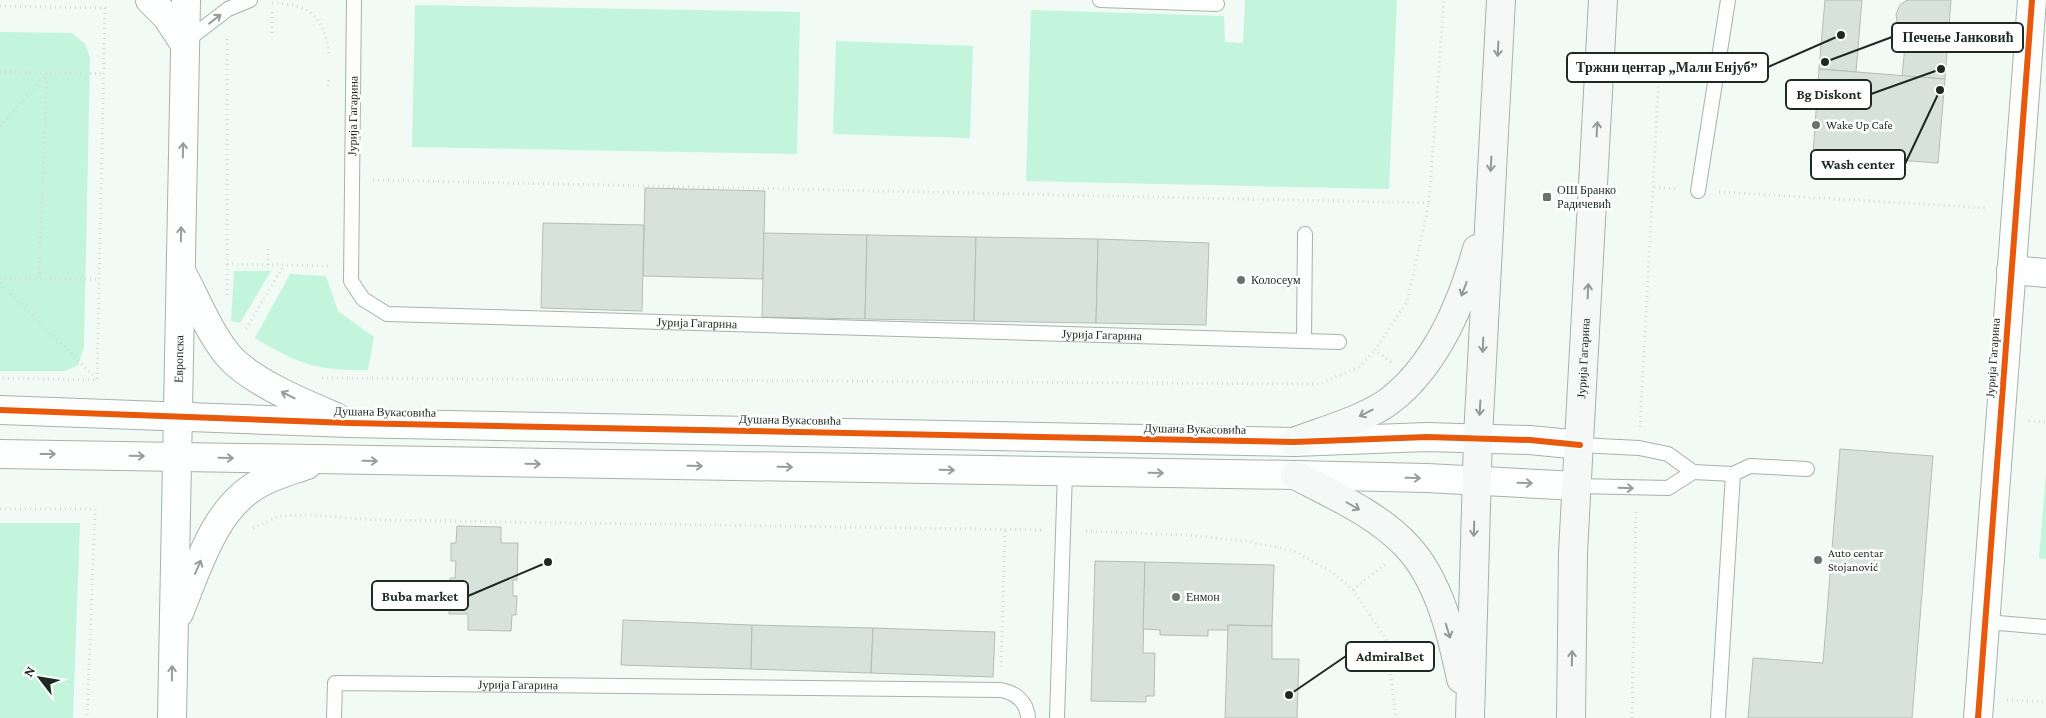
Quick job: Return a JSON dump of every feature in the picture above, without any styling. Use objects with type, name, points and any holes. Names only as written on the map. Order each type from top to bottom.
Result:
[{"type":"main road","points":[[1469,718],[1488,209],[1501,0]]},
{"type":"main road","name":"Јурија Гагарина","points":[[1571,718],[1573,552],[1603,0]]},
{"type":"main road","points":[[1294,442],[1358,417],[1391,400],[1412,379],[1429,358],[1454,316],[1470,273],[1488,209]]},
{"type":"main road","points":[[1295,474],[1367,514],[1407,546],[1422,567],[1436,594],[1457,661],[1469,718]]},
{"type":"street","points":[[150,0],[167,17],[184,43]]},
{"type":"street","name":"Европска","points":[[172,718],[186,0]]},
{"type":"street","name":"Јурија Гагарина","points":[[1979,708],[2032,0]]},
{"type":"street","points":[[180,268],[217,339],[239,366],[279,391],[348,423]]},
{"type":"street","points":[[2011,270],[2046,273]]},
{"type":"street","name":"Душана Вукасовића","points":[[0,410],[348,423],[1294,442],[1427,436],[1580,444]]},
{"type":"street","points":[[0,454],[1065,472],[1295,474],[1578,486]]},
{"type":"street","points":[[173,629],[208,544],[218,524],[232,506],[263,481],[322,460]]},
{"type":"lane","points":[[184,43],[228,9],[250,0]]},
{"type":"lane","name":"Јурија Гагарина","points":[[354,0],[352,281],[363,299],[387,314],[1339,342]]},
{"type":"lane","points":[[1100,0],[1178,1],[1217,4]]},
{"type":"lane","points":[[1698,190],[1728,0]]},
{"type":"lane","points":[[1304,340],[1305,234]]},
{"type":"lane","points":[[1580,444],[1639,448],[1668,454],[1693,472],[1733,474],[1750,466],[1807,468]]},
{"type":"lane","points":[[1057,718],[1065,472]]},
{"type":"lane","points":[[1578,486],[1668,488],[1693,472]]},
{"type":"lane","points":[[1718,718],[1733,474]]},
{"type":"lane","points":[[1986,622],[2046,626]]},
{"type":"lane","name":"Јурија Гагарина","points":[[334,718],[335,683],[1003,691]]},
{"type":"lane","points":[[1003,691],[1020,699],[1025,706],[1028,718]]},
{"type":"path","points":[[314,377],[1319,384],[1359,367],[1375,350],[1407,302],[1430,203],[1444,0]]},
{"type":"path","points":[[265,3],[298,6],[316,16],[327,36],[329,62]]},
{"type":"path","points":[[272,3],[272,33]]},
{"type":"path","points":[[0,6],[105,8],[97,380]]},
{"type":"path","points":[[227,42],[227,303]]},
{"type":"path","points":[[1639,448],[1660,44]]},
{"type":"path","points":[[328,86],[329,70]]},
{"type":"path","points":[[0,72],[104,74]]},
{"type":"path","points":[[0,126],[47,73]]},
{"type":"path","points":[[39,278],[47,73]]},
{"type":"path","points":[[352,180],[1430,203]]},
{"type":"path","points":[[1654,187],[2016,210]]},
{"type":"path","points":[[268,249],[268,265]]},
{"type":"path","points":[[227,264],[351,267]]},
{"type":"path","points":[[242,335],[284,265]]},
{"type":"path","points":[[0,278],[99,279]]},
{"type":"path","points":[[0,282],[97,380]]},
{"type":"path","points":[[1375,350],[1412,379]]},
{"type":"path","points":[[0,378],[97,380]]},
{"type":"path","points":[[1632,718],[1636,488]]},
{"type":"path","points":[[0,508],[95,509],[87,718]]},
{"type":"path","points":[[248,530],[279,516],[310,515],[388,520],[1005,528],[1186,535],[1245,541],[1294,551],[1332,572],[1353,590],[1386,639],[1396,718]]},
{"type":"path","points":[[1003,691],[1005,528]]},
{"type":"path","points":[[1353,590],[1407,546]]},
{"type":"path","points":[[1979,708],[2046,702]]},
{"type":"green space","points":[[1245,0],[1397,0],[1389,189],[1026,181],[1031,10],[1224,16],[1225,42],[1243,43]]},
{"type":"green space","points":[[415,5],[800,12],[797,154],[412,147]]},
{"type":"green space","points":[[0,32],[72,33],[85,44],[90,58],[84,348],[78,365],[65,371],[0,371]]},
{"type":"green space","points":[[836,41],[973,46],[970,138],[833,134]]},
{"type":"green space","points":[[234,271],[271,271],[240,323],[231,321]]},
{"type":"green space","points":[[290,274],[326,276],[338,311],[374,337],[368,370],[335,369],[309,364],[296,360],[255,338]]},
{"type":"green space","points":[[2046,473],[2046,559],[2039,558]]},
{"type":"green space","points":[[0,523],[80,523],[73,718],[0,718]]},
{"type":"building","points":[[1825,0],[1862,0],[1856,72],[1819,69]]},
{"type":"building","points":[[1907,0],[1951,0],[1945,79],[1902,76],[1906,36],[1898,29],[1896,14],[1900,5]]},
{"type":"building","points":[[1819,69],[1945,79],[1938,163],[1813,154]]},
{"type":"building","points":[[645,188],[765,191],[763,279],[643,276]]},
{"type":"building","points":[[543,223],[644,225],[642,311],[541,308]]},
{"type":"building","points":[[764,233],[867,235],[865,319],[762,317]]},
{"type":"building","points":[[867,235],[976,237],[974,321],[865,319]]},
{"type":"building","points":[[976,237],[1098,239],[1096,323],[974,321]]},
{"type":"building","points":[[1098,239],[1209,243],[1206,325],[1096,323]]},
{"type":"building","points":[[1840,449],[1933,456],[1912,718],[1748,718],[1753,658],[1823,663]]},
{"type":"building","points":[[457,526],[501,527],[501,543],[518,543],[517,580],[513,580],[513,596],[517,596],[516,615],[512,615],[511,631],[468,630],[468,614],[449,614],[450,578],[455,578],[456,561],[451,561],[451,543],[456,543]]},
{"type":"building","points":[[1095,561],[1145,562],[1143,653],[1155,653],[1154,696],[1146,696],[1146,702],[1091,701]]},
{"type":"building","points":[[1145,562],[1274,565],[1272,626],[1228,625],[1228,630],[1208,630],[1208,636],[1160,635],[1160,630],[1143,629]]},
{"type":"building","points":[[623,620],[752,625],[751,669],[621,665]]},
{"type":"building","points":[[752,625],[873,628],[871,673],[751,669]]},
{"type":"building","points":[[1228,625],[1272,626],[1272,659],[1299,659],[1297,718],[1225,718]]},
{"type":"building","points":[[873,628],[995,632],[993,677],[871,673]]},
{"type":"cycle path","points":[[1978,718],[2032,0]]},
{"type":"cycle path","points":[[0,410],[349,423],[1294,442],[1427,437],[1530,440],[1580,445]]},
{"type":"place","name":"Тржни центар „Мали Енјуб”","points":[[1841,35]]},
{"type":"place","name":"Печење Јанковић","points":[[1825,62]]},
{"type":"place","name":"Bg Diskont","points":[[1941,69]]},
{"type":"place","name":"Wash center","points":[[1940,90]]},
{"type":"place","name":"Wake Up Cafe","points":[[1816,125]]},
{"type":"place","name":"ОШ Бранко Радичевић","points":[[1547,197]]},
{"type":"place","name":"Колосеум","points":[[1241,280]]},
{"type":"place","name":"Auto centar Stojanović","points":[[1818,560]]},
{"type":"place","name":"Buba market","points":[[548,562]]},
{"type":"place","name":"Енмон","points":[[1176,597]]},
{"type":"place","name":"AdmiralBet","points":[[1289,695]]}]
